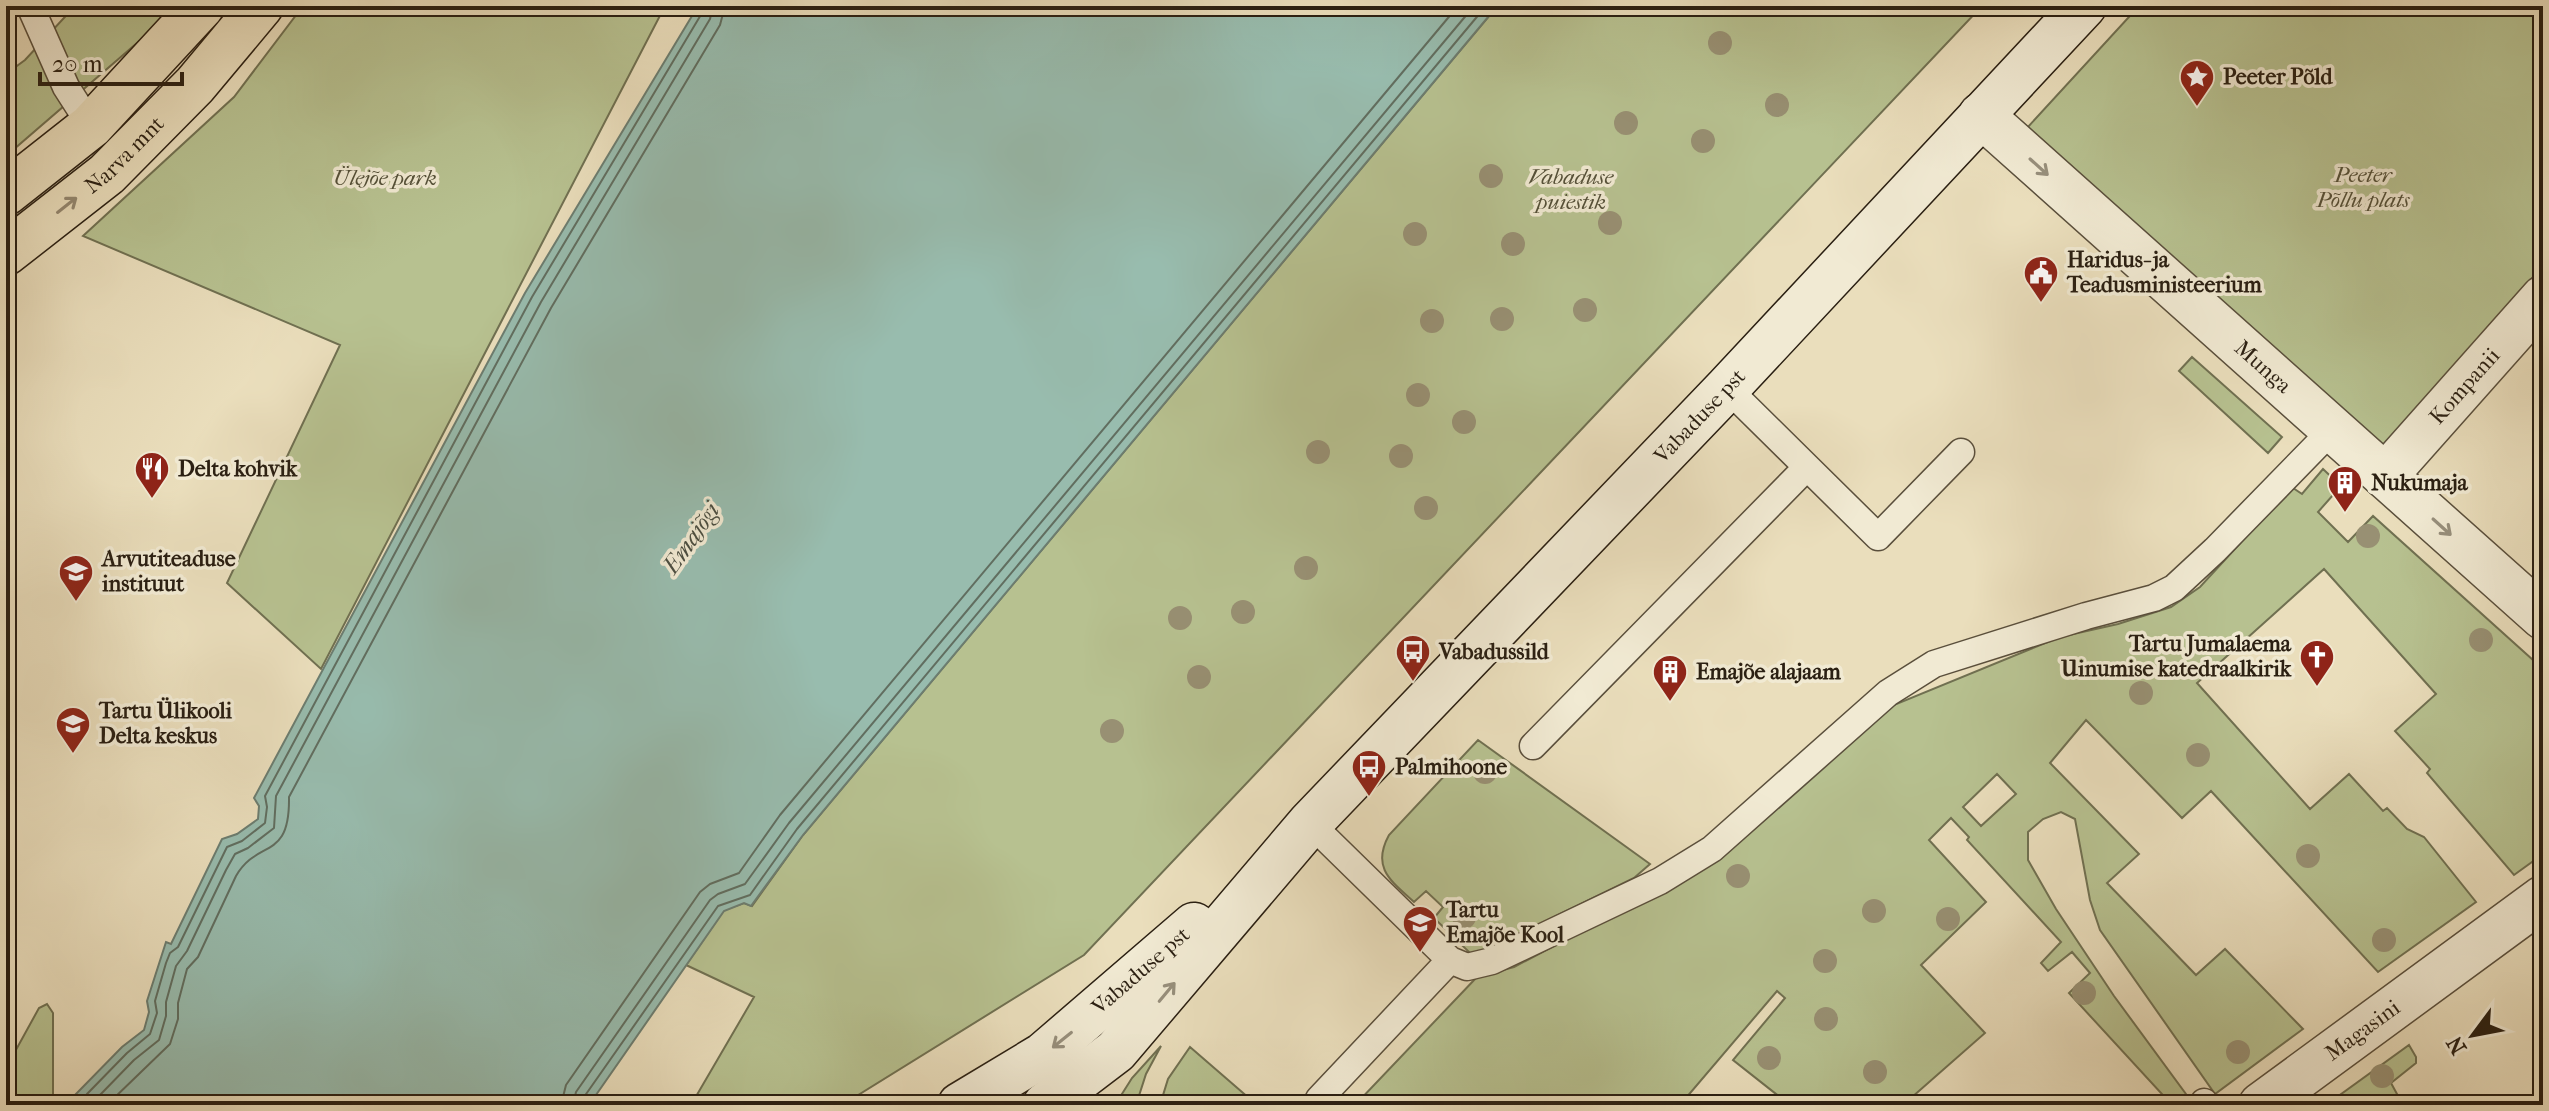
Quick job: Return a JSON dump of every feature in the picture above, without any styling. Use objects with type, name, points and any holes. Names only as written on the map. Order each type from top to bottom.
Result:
[{"type":"highway","name":"Narva mnt","points":[[6,193],[91,126],[202,6]]},
{"type":"highway","name":"Narva mnt","points":[[6,253],[107,174],[195,85],[261,6]]},
{"type":"main road","name":"Vabaduse pst","points":[[1045,1105],[1116,1051],[1310,823],[1727,388],[2084,6]]},
{"type":"main road","name":"Munga","points":[[1981,115],[2543,617]]},
{"type":"main road","name":"Kompanii","points":[[2385,476],[2543,298]]},
{"type":"main road","name":"Vabaduse pst","points":[[960,1105],[1043,1055],[1088,1019],[1310,823]]},
{"type":"main road","name":"Magasini","points":[[2261,1105],[2543,898]]},
{"type":"main road","points":[[1084,1105],[1116,1051]]},
{"type":"lane","points":[[30,6],[66,87],[91,126]]},
{"type":"lane","points":[[1727,388],[1878,537],[1961,452]]},
{"type":"lane","points":[[1310,823],[1450,960],[1467,967],[1492,961],[1688,865],[1737,829],[1888,693],[1934,664],[2154,598],[2174,588],[2333,429]]},
{"type":"lane","points":[[1533,746],[1807,467]]},
{"type":"lane","points":[[1319,1099],[1450,960]]},
{"type":"green space","points":[[75,6],[173,6],[159,24],[6,156],[6,74],[25,60]]},
{"type":"green space","name":"Ülejõe park","points":[[303,6],[665,6],[321,669],[227,583],[340,345],[83,236],[234,97]]},
{"type":"green space","name":"Vabaduse puiestik","points":[[1492,6],[1982,6],[1084,955],[842,1105],[691,1105],[754,997],[686,965],[724,910],[744,903],[752,906],[803,835],[1494,10]]},
{"type":"green space","name":"Peeter Põllu plats","points":[[2139,6],[2531,6],[2543,19],[2543,265],[2387,452],[2027,128]]},
{"type":"green space","points":[[2192,357],[2282,437],[2268,453],[2179,371]]},
{"type":"green space","points":[[2323,469],[2341,486],[2318,512],[2348,542],[2373,516],[2543,669],[2543,854],[2514,875],[2427,773],[2430,769],[2395,731],[2436,694],[2324,569],[2197,683],[2310,809],[2349,774],[2383,811],[2387,808],[2407,829],[2424,837],[2476,902],[2378,972],[2211,791],[2182,818],[2086,720],[2050,763],[2139,854],[2107,883],[2196,975],[2225,949],[2303,1029],[2215,1094],[2100,930],[2090,900],[2075,819],[2061,812],[2043,819],[2028,832],[2028,860],[2056,909],[2114,996],[2194,1105],[2172,1105],[2069,993],[2090,973],[2072,952],[2048,971],[2041,963],[2061,942],[1967,840],[1969,837],[1951,818],[1929,840],[1986,902],[1921,965],[1985,1033],[1903,1105],[1790,1105],[1733,1060],[1785,998],[1777,991],[1680,1105],[1355,1105],[1477,977],[1514,967],[1634,904],[1884,709],[2060,637],[2118,624],[2171,607],[2200,587],[2293,488],[2302,494]],"holes":[[[1997,774],[2016,794],[1981,826],[1963,807]]]},
{"type":"green space","points":[[1478,740],[1650,864],[1634,878],[1488,949],[1471,954],[1434,918],[1443,907],[1426,891],[1414,902],[1386,873],[1382,856],[1389,835]]},
{"type":"green space","points":[[47,1004],[53,1013],[53,1105],[6,1105],[6,1068],[39,1008]]},
{"type":"green space","points":[[2409,1045],[2416,1063],[2391,1083],[2403,1105],[2326,1105]]},
{"type":"green space","points":[[1161,1046],[1146,1074],[1136,1105],[1115,1105],[1132,1078]]},
{"type":"green space","points":[[1190,1047],[1257,1105],[1160,1105],[1168,1079]]},
{"type":"water","name":"Emajõgi","points":[[698,6],[1492,6],[1494,10],[803,835],[751,906],[744,903],[724,911],[589,1105],[83,1105],[74,1096],[122,1047],[144,1030],[149,1012],[147,1001],[166,942],[171,944],[222,839],[237,834],[258,819],[259,806],[254,798],[525,293]]},
{"type":"place","name":"Peeter Põld","points":[[2197,108]]},
{"type":"place","name":"Haridus- ja Teadusministeerium","points":[[2041,304]]},
{"type":"place","name":"Delta kohvik","points":[[152,500]]},
{"type":"place","name":"Nukumaja","points":[[2345,514]]},
{"type":"place","name":"Arvutiteaduse instituut","points":[[76,603]]},
{"type":"place","name":"Vabadussild","points":[[1413,683]]},
{"type":"place","name":"Tartu Jumalaema Uinumise katedraalkirik","points":[[2317,688]]},
{"type":"place","name":"Emajõe alajaam","points":[[1670,703]]},
{"type":"place","name":"Tartu Ülikooli Delta keskus","points":[[73,755]]},
{"type":"place","name":"Palmihoone","points":[[1369,798]]},
{"type":"place","name":"Tartu Emajõe Kool","points":[[1420,954]]}]
